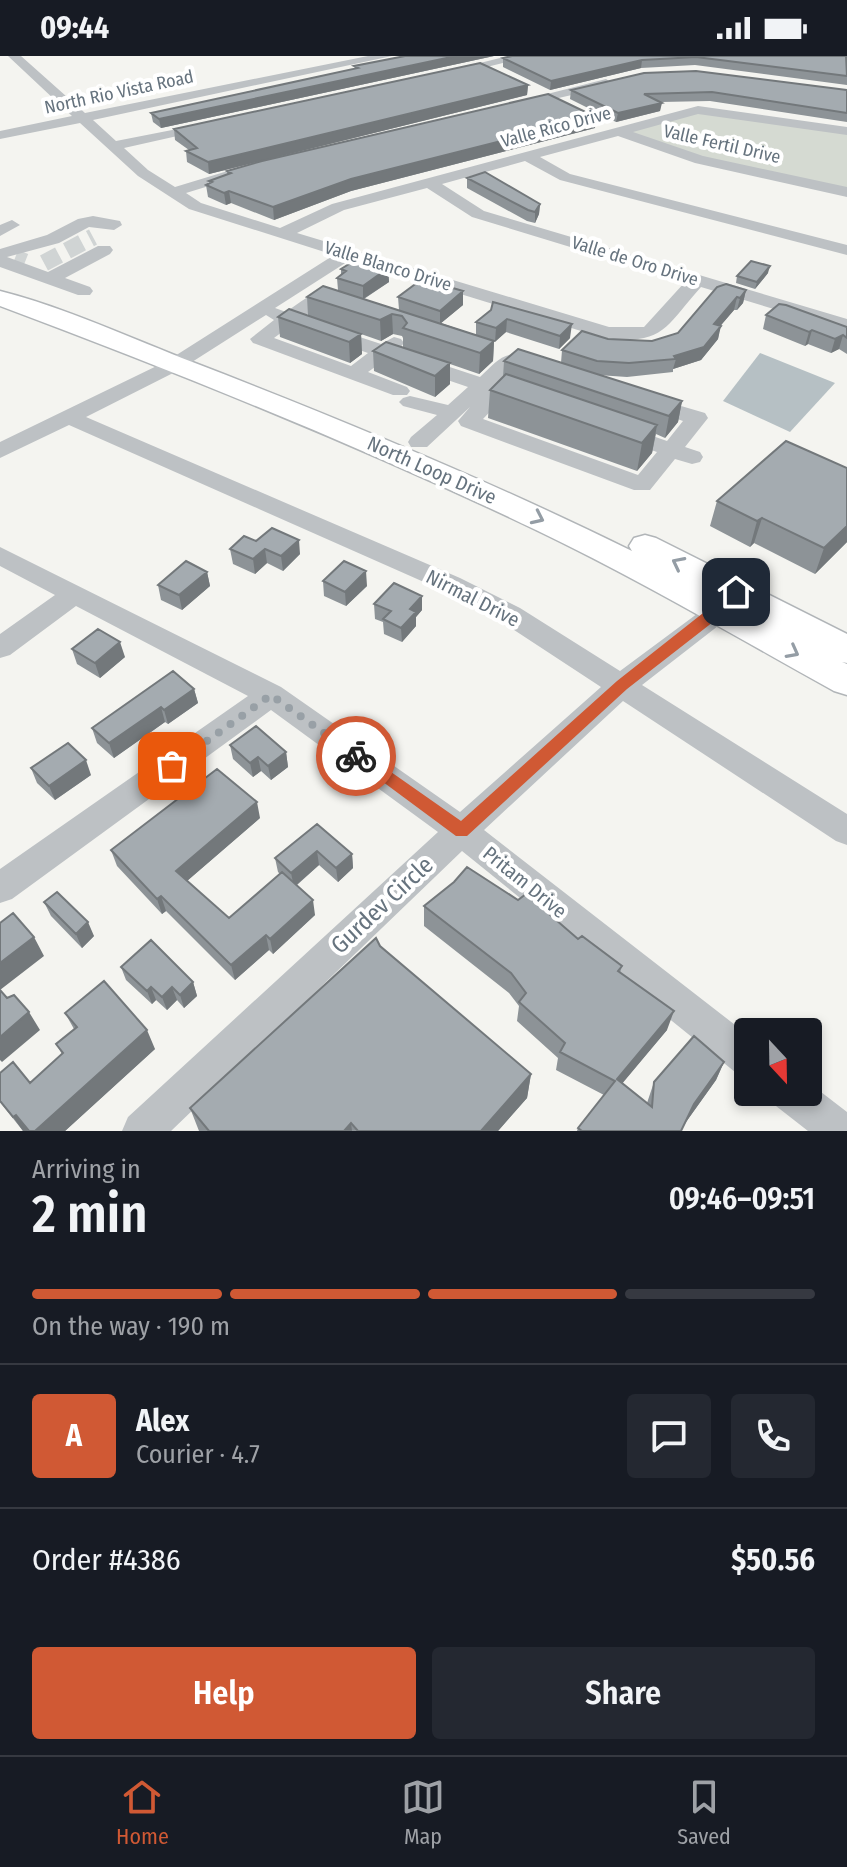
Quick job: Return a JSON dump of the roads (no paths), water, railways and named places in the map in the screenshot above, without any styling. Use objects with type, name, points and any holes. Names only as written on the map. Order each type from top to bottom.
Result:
[{"type":"main road","name":"North Loop Drive","points":[[6,260],[183,359],[593,545],[847,650]]},
{"type":"main road","name":"North Loop Drive","points":[[0,298],[419,442],[561,504],[727,602],[847,681]]},
{"type":"street","name":"North Rio Vista Road","points":[[0,135],[386,56]]},
{"type":"street","name":"Valle Fertil Drive","points":[[464,56],[619,132],[679,154],[847,192]]},
{"type":"street","points":[[436,75],[525,56]]},
{"type":"street","name":"Valle Blanco Drive","points":[[19,57],[143,173],[195,206],[607,333],[631,335],[650,332],[698,279]]},
{"type":"street","points":[[0,61],[19,57]]},
{"type":"street","points":[[503,107],[620,79]]},
{"type":"street","name":"Valle Rico Drive","points":[[283,233],[338,207],[698,110],[847,131]]},
{"type":"street","points":[[114,146],[221,122]]},
{"type":"street","points":[[527,156],[565,177],[847,250]]},
{"type":"street","points":[[174,192],[272,163]]},
{"type":"street","name":"Valle de Oro Drive","points":[[429,182],[478,214],[847,325]]},
{"type":"street","points":[[6,260],[93,221],[114,225],[131,234],[47,271]]},
{"type":"street","points":[[103,244],[114,225]]},
{"type":"street","points":[[0,451],[183,359],[348,254]]},
{"type":"street","points":[[6,260],[47,271],[84,291]]},
{"type":"street","points":[[362,308],[322,295],[260,339],[405,397],[453,412]]},
{"type":"street","points":[[261,310],[539,404]]},
{"type":"street","points":[[353,374],[405,334]]},
{"type":"street","points":[[485,349],[553,371]]},
{"type":"street","points":[[513,358],[469,421],[642,485],[697,418],[632,397]]},
{"type":"street","points":[[419,442],[453,412],[491,388]]},
{"type":"street","name":"Nirmal Drive","points":[[70,418],[451,584],[511,615],[847,831]]},
{"type":"street","points":[[605,427],[692,457]]},
{"type":"street","name":"Pritam Drive","points":[[0,555],[271,695],[461,831],[734,1048]]},
{"type":"street","points":[[0,648],[74,594]]},
{"type":"street","name":"Gurdev Circle","points":[[142,1131],[461,831],[622,685],[727,602]]},
{"type":"street","points":[[0,888],[271,695]]},
{"type":"street","points":[[807,1106],[838,1131]]},
{"type":"tunnel","points":[[44,263],[93,237]]},
{"type":"tunnel","points":[[15,258],[25,262]]}]
